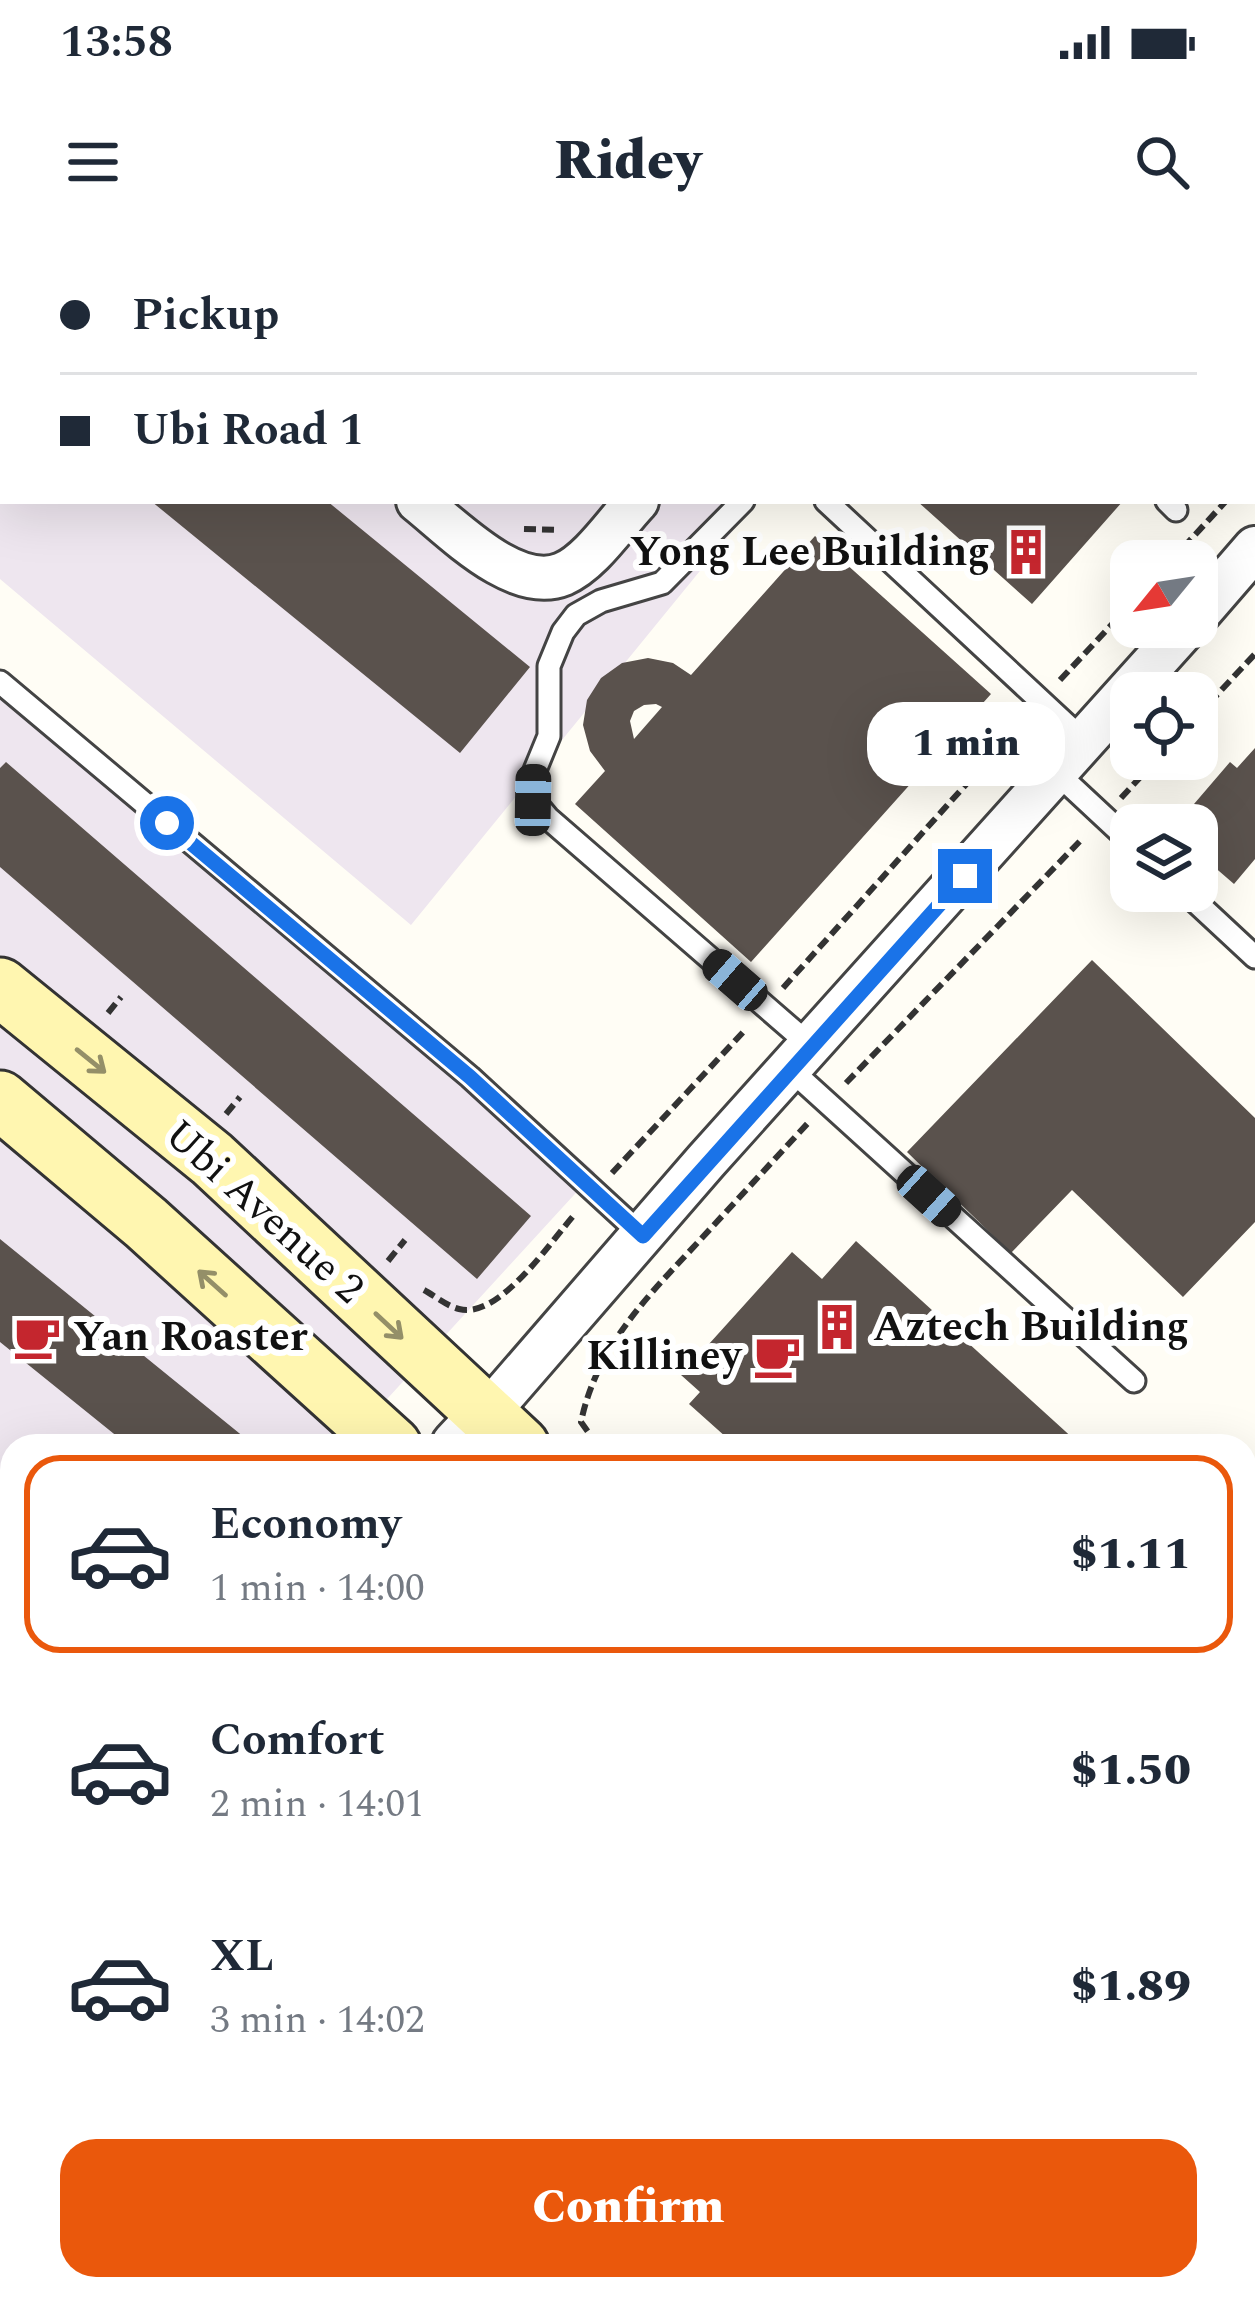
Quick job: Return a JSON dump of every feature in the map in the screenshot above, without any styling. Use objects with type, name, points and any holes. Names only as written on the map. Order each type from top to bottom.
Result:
[{"type":"main road","name":"Ubi Avenue 2","points":[[0,988],[212,1159],[485,1434]]},
{"type":"main road","name":"Ubi Avenue 2","points":[[0,1100],[146,1222],[379,1434]]},
{"type":"street","points":[[422,504],[504,569],[532,575],[562,574],[590,552],[634,504]]},
{"type":"street","points":[[1218,591],[1255,548]]},
{"type":"street","points":[[489,1434],[643,1236],[1168,648]]},
{"type":"lane","points":[[740,504],[662,583],[601,601],[576,615],[563,632],[549,666],[549,736],[533,775],[533,800],[766,1007],[827,1102],[1134,1382]]},
{"type":"lane","points":[[829,504],[1041,701],[1110,823]]},
{"type":"lane","points":[[0,682],[470,1077],[643,1236]]},
{"type":"lane","points":[[1207,912],[1255,957]]},
{"type":"path","points":[[514,528],[566,530]]},
{"type":"path","points":[[464,1325],[461,1310],[484,1309],[514,1284],[1110,627]]},
{"type":"path","points":[[1218,694],[1255,654]]},
{"type":"path","points":[[590,1434],[581,1422],[587,1391],[605,1352],[632,1312],[1137,780]]},
{"type":"path","points":[[102,1021],[122,997]]},
{"type":"path","points":[[388,1261],[405,1240]]},
{"type":"shaded area","points":[[0,504],[755,504],[411,925],[0,579]]},
{"type":"shaded area","points":[[0,670],[595,1172],[355,1434],[0,1434]]},
{"type":"building","points":[[155,504],[331,504],[530,667],[460,753]]},
{"type":"building","name":"Yong Lee Building","points":[[920,504],[1120,504],[1032,604]]},
{"type":"building","points":[[815,536],[991,694],[751,962],[575,804],[605,771],[590,751],[583,725],[587,700],[601,678],[622,663],[648,658],[673,663],[691,675]],"holes":[[[644,705],[662,707],[634,739],[630,721],[634,711]]]},
{"type":"building","points":[[1255,748],[1255,859],[1234,884],[1218,870],[1218,804],[1194,804],[1230,762],[1237,768]]},
{"type":"building","points":[[6,762],[531,1216],[477,1279],[0,867],[0,768]]},
{"type":"building","points":[[1092,960],[1255,1118],[1255,1222],[1183,1297],[1072,1190],[1011,1253],[907,1152]]},
{"type":"building","points":[[0,1239],[240,1434],[114,1434],[0,1342]]},
{"type":"building","name":"Aztech Building","points":[[856,1241],[1068,1434],[723,1434],[689,1404],[700,1392],[681,1375],[792,1252],[822,1279]]},
{"type":"place","name":"Yong Lee Building","points":[[1026,552]]},
{"type":"place","name":"Aztech Building","points":[[837,1327]]},
{"type":"place","name":"Yan Roaster","points":[[37,1337]]},
{"type":"place","name":"Killiney","points":[[777,1356]]},
{"type":"route","points":[[167,823],[522,1122],[643,1236],[965,876]]}]
